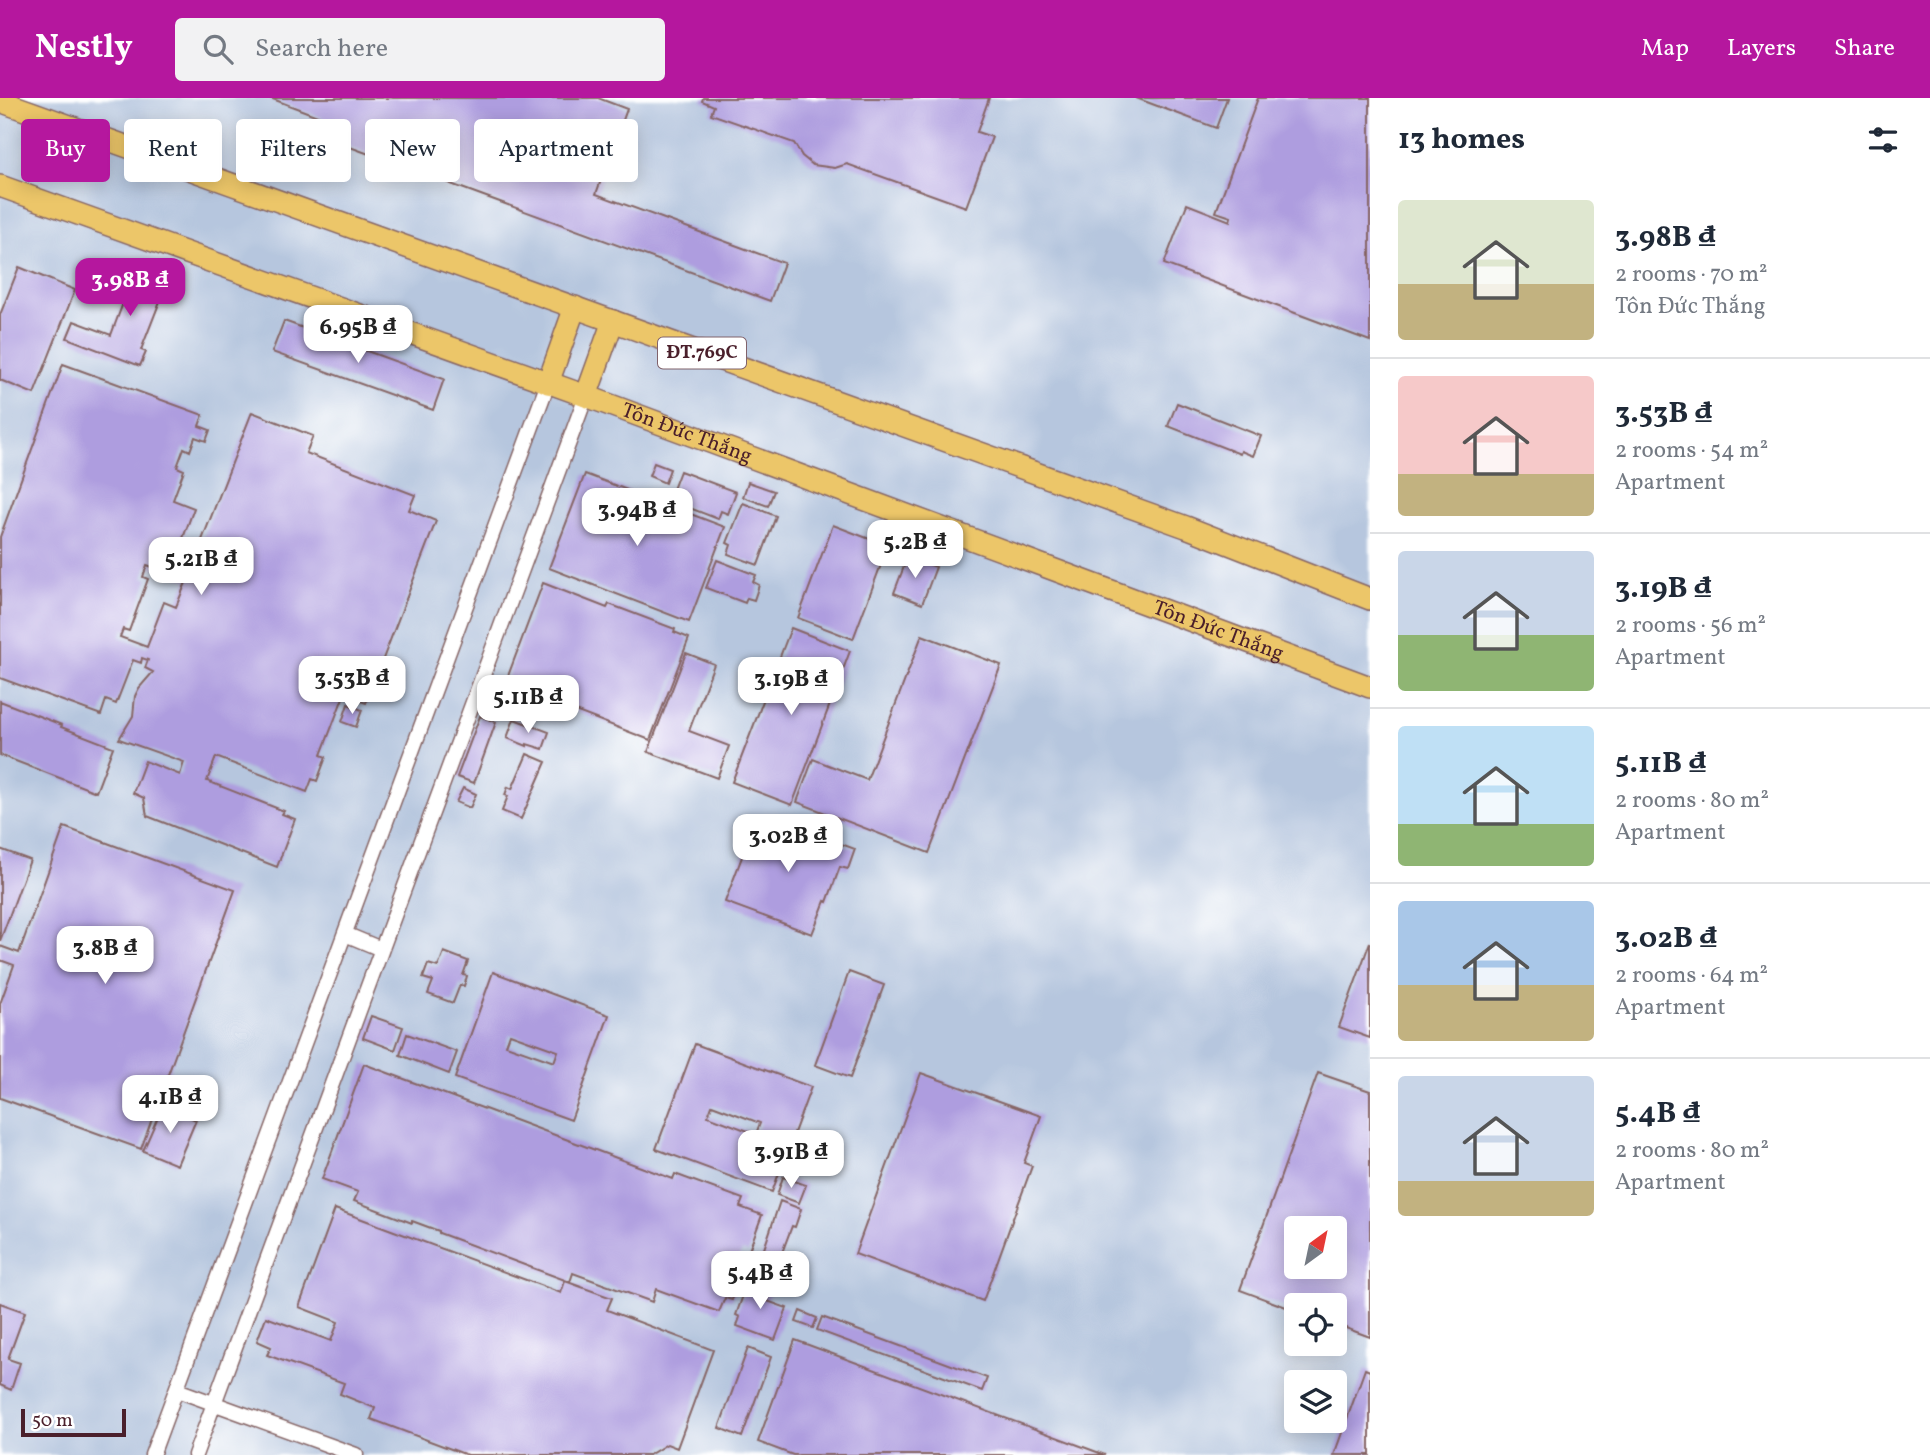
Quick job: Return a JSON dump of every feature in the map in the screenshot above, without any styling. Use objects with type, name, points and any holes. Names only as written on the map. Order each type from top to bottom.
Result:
[{"type":"main road","name":"ĐT.769C","points":[[0,102],[35,105],[613,321],[1185,527],[1370,599]]},
{"type":"main road","name":"Tôn Đức Thắng","points":[[0,186],[586,396],[1370,687]]},
{"type":"main road","points":[[548,383],[575,307]]},
{"type":"main road","points":[[586,396],[613,321]]},
{"type":"street","points":[[152,1455],[548,383]]},
{"type":"street","points":[[195,1455],[586,396]]},
{"type":"street","points":[[345,934],[381,949]]},
{"type":"street","points":[[177,1390],[356,1455]]},
{"type":"shaded area","points":[[0,98],[1370,98],[1370,1455],[0,1455]]},
{"type":"building","points":[[270,98],[598,98],[627,109],[623,119],[474,119],[474,182],[600,182],[596,194],[784,263],[770,301],[445,182],[460,182],[460,119],[365,119],[365,153],[351,147],[351,119],[323,118]]},
{"type":"building","points":[[703,98],[989,98],[977,132],[992,137],[966,207],[847,164],[835,168],[813,165],[802,156],[794,143],[711,114],[714,106],[702,101]]},
{"type":"building","points":[[1136,98],[1227,98],[1216,128]]},
{"type":"building","points":[[1258,98],[1370,98],[1370,341],[1164,264],[1187,204],[1230,221],[1231,217],[1216,212]]},
{"type":"building","points":[[142,260],[175,273],[168,293],[164,291],[141,350],[146,352],[140,366],[67,338],[74,321],[111,335],[132,279],[150,286],[153,280],[137,274]]},
{"type":"building","points":[[19,267],[75,290],[34,394],[0,380],[0,315]]},
{"type":"building","points":[[284,321],[444,379],[433,410],[272,352]]},
{"type":"building","points":[[63,364],[203,415],[199,426],[210,430],[206,441],[195,437],[190,451],[184,448],[177,467],[184,470],[173,500],[194,508],[178,552],[195,558],[252,412],[313,436],[306,453],[415,495],[409,510],[436,521],[366,703],[344,695],[321,755],[326,757],[317,781],[312,779],[307,792],[216,757],[207,781],[284,811],[282,814],[295,819],[277,867],[147,816],[144,798],[133,793],[145,761],[180,775],[184,762],[119,739],[133,716],[135,696],[139,688],[153,672],[145,668],[148,660],[142,658],[141,663],[133,660],[116,704],[106,700],[101,715],[0,678],[0,537]],"holes":[[[147,565],[187,580],[176,607],[164,602],[147,647],[120,637],[123,629],[129,631],[148,579],[143,577]]]},
{"type":"building","points":[[1177,403],[1261,436],[1253,456],[1241,451],[1240,454],[1168,426]]},
{"type":"building","points":[[654,463],[670,469],[665,483],[649,476]]},
{"type":"building","points":[[680,471],[736,492],[728,514],[721,511],[718,519],[669,500]]},
{"type":"building","points":[[585,474],[725,527],[689,622],[549,568]]},
{"type":"building","points":[[748,482],[774,491],[768,506],[743,497]]},
{"type":"building","points":[[743,503],[776,516],[758,565],[728,554],[731,545],[727,543]]},
{"type":"building","points":[[833,525],[888,546],[853,639],[798,618]]},
{"type":"building","points":[[908,556],[936,567],[922,604],[894,593]]},
{"type":"building","points":[[717,560],[756,575],[753,582],[759,585],[754,600],[747,598],[745,603],[706,588]]},
{"type":"building","points":[[543,583],[607,608],[609,604],[675,629],[674,632],[689,638],[650,740],[505,684]]},
{"type":"building","points":[[791,628],[850,651],[792,805],[732,782]]},
{"type":"building","points":[[922,635],[1001,665],[929,853],[797,802],[813,759],[867,780]]},
{"type":"building","points":[[686,653],[714,664],[689,731],[729,746],[717,778],[648,752]]},
{"type":"building","points":[[0,701],[113,747],[96,792],[0,755]]},
{"type":"building","points":[[348,704],[362,710],[356,727],[342,722]]},
{"type":"building","points":[[480,716],[496,722],[474,783],[457,777]]},
{"type":"building","points":[[514,719],[549,732],[543,749],[507,738]]},
{"type":"building","points":[[527,754],[546,762],[521,819],[502,811],[508,796],[505,795],[508,787],[512,789]]},
{"type":"building","points":[[463,788],[476,794],[470,808],[456,802]]},
{"type":"building","points":[[766,816],[855,849],[848,869],[840,867],[812,934],[725,902],[751,833],[759,836]]},
{"type":"building","points":[[64,827],[235,890],[141,1149],[0,1098],[0,1004],[14,965],[0,960],[0,946],[19,953]]},
{"type":"building","points":[[0,849],[30,860],[0,941]]},
{"type":"building","points":[[1370,942],[1370,1038],[1339,1027]]},
{"type":"building","points":[[444,952],[468,961],[463,975],[467,976],[464,986],[460,985],[453,1003],[428,994],[433,981],[423,978],[428,964],[438,967]]},
{"type":"building","points":[[493,972],[609,1015],[571,1120],[455,1078]],"holes":[[[510,1034],[558,1051],[554,1062],[506,1045]]]},
{"type":"building","points":[[849,972],[884,985],[850,1078],[815,1065]]},
{"type":"building","points":[[371,1016],[403,1027],[395,1050],[363,1038]]},
{"type":"building","points":[[407,1034],[457,1052],[449,1074],[400,1055]]},
{"type":"building","points":[[695,1044],[811,1087],[772,1192],[656,1149]],"holes":[[[712,1105],[760,1123],[756,1134],[708,1116]]]},
{"type":"building","points":[[364,1064],[673,1179],[675,1174],[743,1199],[740,1207],[762,1215],[748,1253],[742,1251],[739,1258],[745,1265],[732,1300],[725,1298],[719,1312],[656,1289],[652,1302],[573,1273],[570,1282],[354,1201],[358,1192],[322,1179]]},
{"type":"building","points":[[921,1073],[1041,1116],[1024,1163],[1032,1166],[983,1301],[855,1254]]},
{"type":"building","points":[[1318,1073],[1370,1091],[1370,1337],[1347,1328],[1347,1293],[1284,1293],[1284,1306],[1240,1290]]},
{"type":"building","points":[[163,1105],[196,1120],[177,1165],[143,1151]]},
{"type":"building","points":[[783,1177],[806,1185],[799,1203],[777,1195]]},
{"type":"building","points":[[780,1201],[801,1209],[771,1282],[755,1276]]},
{"type":"building","points":[[335,1209],[561,1293],[565,1281],[612,1298],[607,1310],[713,1350],[677,1448],[667,1444],[649,1455],[467,1455],[371,1419],[375,1408],[340,1394],[344,1383],[267,1355],[271,1347],[257,1341],[266,1317],[331,1341],[338,1322],[299,1307]]},
{"type":"building","points":[[754,1278],[773,1285],[767,1301],[787,1308],[775,1340],[737,1326],[740,1317],[736,1315],[746,1287],[750,1289]]},
{"type":"building","points":[[0,1303],[25,1312],[8,1359],[20,1363],[11,1390],[0,1385]]},
{"type":"building","points":[[800,1311],[817,1318],[813,1328],[796,1322]]},
{"type":"building","points":[[822,1317],[987,1378],[982,1391],[817,1330]]},
{"type":"building","points":[[795,1340],[1105,1455],[793,1455],[758,1442]]},
{"type":"building","points":[[748,1348],[771,1357],[742,1437],[719,1428]]},
{"type":"building","points":[[1365,1369],[1370,1371],[1370,1455],[1334,1455],[1342,1433],[1347,1433],[1347,1419]]}]
